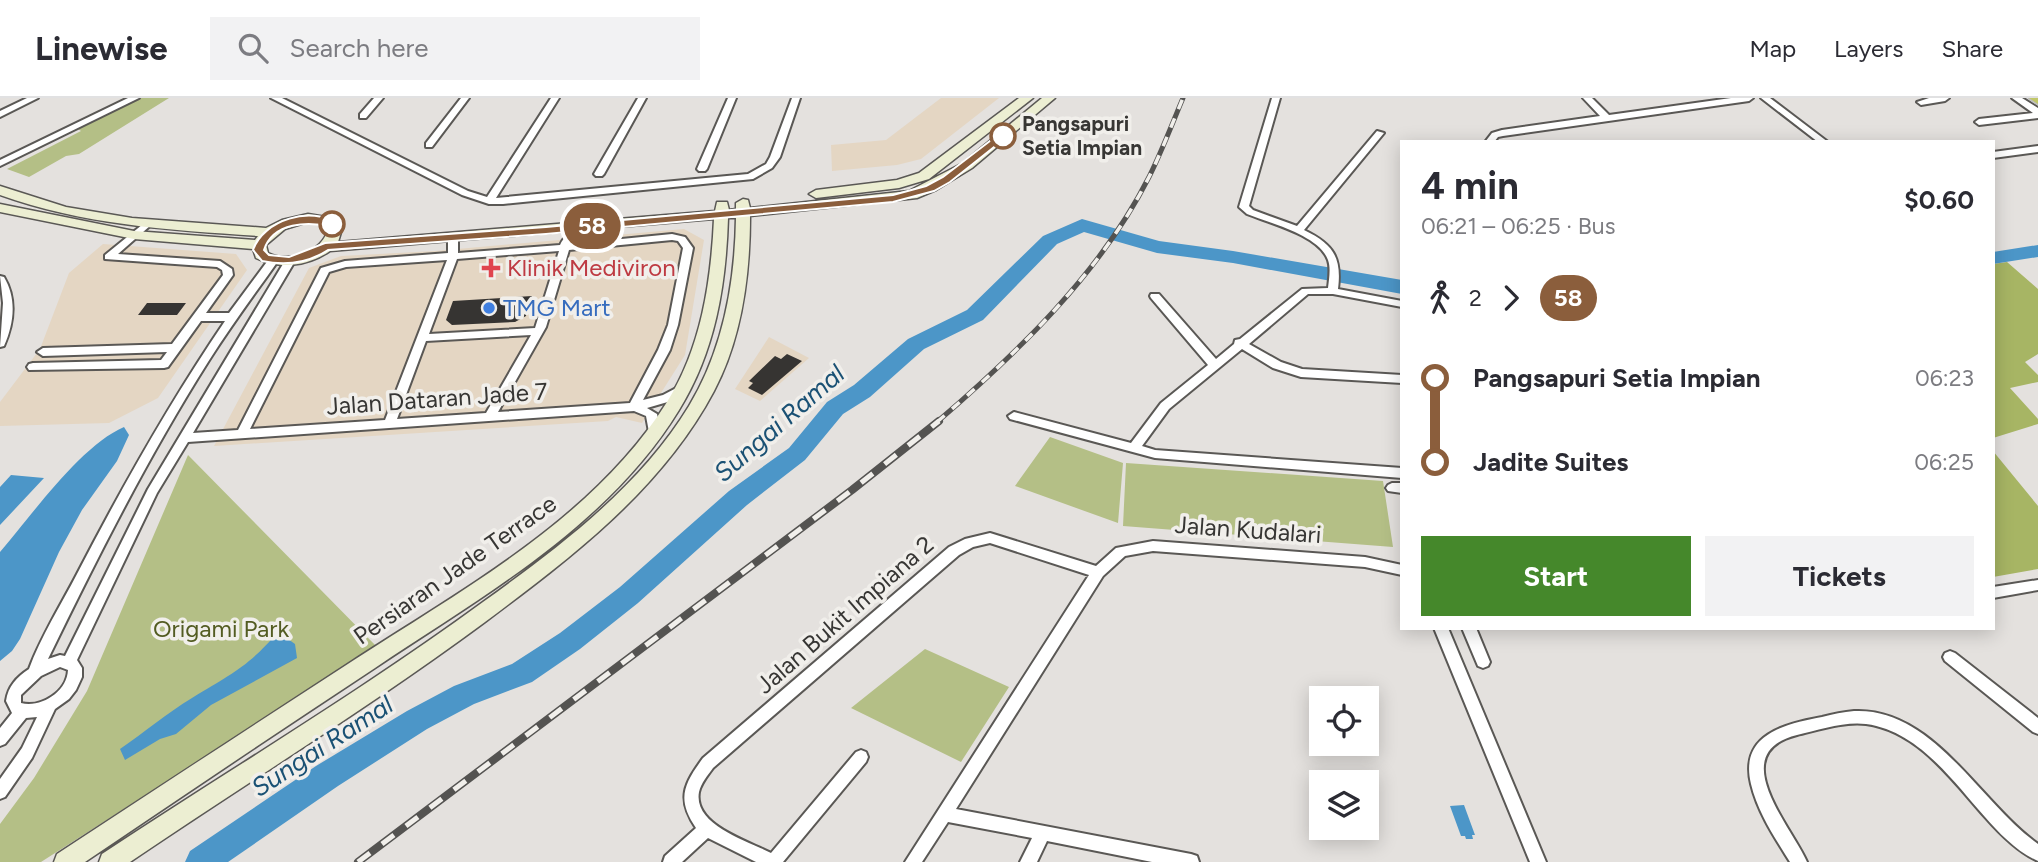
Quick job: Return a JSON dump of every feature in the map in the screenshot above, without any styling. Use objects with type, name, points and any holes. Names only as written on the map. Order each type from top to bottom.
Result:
[{"type":"street","points":[[0,114],[34,98]]},
{"type":"street","points":[[1,163],[135,98]]},
{"type":"street","points":[[275,98],[465,193],[489,201],[750,177],[769,166],[775,157],[796,98]]},
{"type":"street","points":[[363,116],[379,98]]},
{"type":"street","points":[[429,145],[465,98]]},
{"type":"street","points":[[489,201],[555,98]]},
{"type":"street","points":[[599,174],[642,98]]},
{"type":"street","points":[[702,169],[732,98]]},
{"type":"street","points":[[743,208],[900,184],[924,176],[1027,98]]},
{"type":"street","points":[[325,247],[620,223],[743,208],[893,198],[930,189],[964,168],[1049,98]]},
{"type":"street","points":[[1276,98],[1243,203],[1250,212],[1298,231],[1324,247],[1334,265],[1334,286]]},
{"type":"street","points":[[1587,98],[1606,117]]},
{"type":"street","points":[[1490,140],[1502,133],[1749,98]]},
{"type":"street","points":[[1765,98],[1821,140]]},
{"type":"street","points":[[1921,102],[1945,98]]},
{"type":"street","points":[[2016,98],[2038,113]]},
{"type":"street","points":[[1979,122],[2038,113]]},
{"type":"street","points":[[1298,231],[1380,133]]},
{"type":"street","points":[[1995,155],[2038,149]]},
{"type":"street","points":[[0,190],[30,203],[148,223],[269,233]]},
{"type":"street","points":[[0,208],[134,235],[259,245]]},
{"type":"street","name":"Persiaran Jade Terrace","points":[[110,862],[477,618],[607,515],[660,461],[695,411],[717,366],[731,327],[742,251],[743,208]]},
{"type":"street","points":[[259,245],[261,255],[273,261],[290,261],[325,247],[335,234],[722,210]]},
{"type":"street","name":"Persiaran Jade Terrace","points":[[65,862],[492,579],[585,507],[622,472],[655,432],[682,389],[706,335],[714,303],[722,210]]},
{"type":"street","points":[[259,245],[269,233],[287,223],[313,218],[332,224],[335,234]]},
{"type":"street","points":[[33,368],[164,364],[228,275],[228,269],[220,264],[109,257],[148,223]]},
{"type":"street","points":[[491,416],[538,331],[567,240],[574,235],[620,223]]},
{"type":"street","points":[[390,423],[453,257],[453,237]]},
{"type":"street","points":[[243,432],[325,270],[345,264],[672,237],[681,239],[688,248],[673,325],[664,350],[635,407],[651,414],[655,432]]},
{"type":"street","points":[[36,668],[108,523],[195,373],[273,261]]},
{"type":"street","points":[[69,662],[152,492],[290,261]]},
{"type":"street","points":[[0,279],[9,300],[8,319],[0,343]]},
{"type":"street","points":[[1132,449],[1164,406],[1306,291],[1334,286],[1400,303]]},
{"type":"street","points":[[1155,296],[1214,364]]},
{"type":"street","points":[[197,317],[233,317]]},
{"type":"street","points":[[422,338],[538,331]]},
{"type":"street","points":[[1239,343],[1277,365],[1301,373],[1400,379]]},
{"type":"street","points":[[43,352],[175,348]]},
{"type":"street","points":[[195,373],[221,373]]},
{"type":"street","name":"Jalan Dataran Jade 7","points":[[184,438],[635,407],[667,398],[682,389]]},
{"type":"street","points":[[1014,416],[1132,449],[1180,457],[1400,473]]},
{"type":"street","name":"Jalan Bukit Impiana 2","points":[[706,829],[693,812],[689,797],[695,780],[708,763],[954,551],[990,538],[1098,572]]},
{"type":"street","name":"Jalan Kudalari","points":[[1098,572],[1121,552],[1153,546],[1365,562],[1400,570]]},
{"type":"street","points":[[913,862],[1098,572]]},
{"type":"street","points":[[1995,593],[2038,585]]},
{"type":"street","points":[[1442,630],[1538,862]]},
{"type":"street","points":[[1470,630],[1483,662]]},
{"type":"street","points":[[1950,657],[2034,719]]},
{"type":"street","points":[[69,662],[75,668],[77,676],[72,686],[50,705],[36,710],[23,711],[14,708],[11,701],[12,692],[21,679],[36,668],[48,663],[69,662]]},
{"type":"street","points":[[0,792],[27,752],[50,705]]},
{"type":"street","points":[[0,739],[23,711]]},
{"type":"street","points":[[1799,862],[1756,782],[1756,764],[1762,749],[1773,737],[1804,727],[1865,717],[1888,722],[1911,733],[1931,749],[2003,827],[2038,853]]},
{"type":"street","points":[[671,862],[706,829],[773,862],[861,757]]},
{"type":"street","points":[[946,814],[1191,862]]},
{"type":"street","points":[[1028,862],[1044,832]]},
{"type":"shaded area","points":[[941,98],[999,98],[921,159],[897,165],[832,171],[831,145],[886,140]]},
{"type":"shaded area","points":[[684,229],[704,240],[685,355],[642,423],[616,417],[608,421],[214,446],[309,268],[341,256],[435,251]]},
{"type":"shaded area","points":[[103,244],[236,254],[247,270],[158,398],[109,423],[0,426],[0,402],[40,349],[69,273]]},
{"type":"shaded area","points":[[769,337],[809,358],[760,401],[735,389]]},
{"type":"green space","points":[[141,98],[169,98],[79,154],[66,156],[29,177],[7,169],[81,131],[78,129]]},
{"type":"green space","points":[[2007,262],[2038,289],[2038,354],[2025,362],[2038,375],[2038,382],[2010,388],[2038,419],[2038,424],[1995,437],[1995,264]]},
{"type":"green space","points":[[1050,437],[1123,463],[1118,523],[1015,486]]},
{"type":"green space","points":[[1995,453],[2038,506],[2038,569],[1995,577]]},
{"type":"green space","name":"Origami Park","points":[[188,455],[377,647],[41,862],[0,862],[0,824],[34,778],[87,691]]},
{"type":"green space","points":[[1126,463],[1383,481],[1393,547],[1123,526]]},
{"type":"green space","points":[[925,649],[1009,687],[961,762],[851,708]]},
{"type":"water","points":[[124,427],[129,435],[117,461],[82,510],[59,552],[20,639],[12,651],[0,661],[0,552],[74,465],[107,436]]},
{"type":"water","points":[[11,475],[44,478],[0,525],[0,487]]},
{"type":"water","points":[[278,632],[295,644],[297,658],[211,705],[176,734],[160,739],[125,760],[120,749],[183,704],[238,670]]},
{"type":"water","points":[[1464,805],[1475,835],[1472,835],[1473,839],[1461,836],[1450,806]]},
{"type":"building","name":"TMG Mart","points":[[532,296],[526,316],[515,322],[452,325],[446,320],[453,301]]},
{"type":"building","points":[[147,303],[186,303],[177,315],[138,315]]},
{"type":"building","points":[[787,354],[802,361],[762,395],[748,388],[753,383],[749,381],[775,356],[781,359]]},
{"type":"waterway","name":"Sungai Ramal","points":[[201,862],[327,776],[417,720],[464,695],[522,673],[570,641],[629,595],[738,498],[797,454],[835,408],[862,391],[916,344],[975,315],[1050,240],[1082,225],[1157,247],[1233,257],[1400,287]]},
{"type":"waterway","name":"Sungai Ramal","points":[[1995,258],[2038,251]]},
{"type":"railway","points":[[937,422],[1027,339],[1082,279],[1129,213],[1149,177],[1183,98]]},
{"type":"railway","points":[[358,862],[852,490],[939,421]]},
{"type":"bus line","name":"58","points":[[332,224],[313,218],[287,223],[262,239],[259,250],[261,255],[273,261],[290,261],[325,247],[744,213],[893,198],[930,189],[964,168],[1003,136]]},
{"type":"place","name":"Pangsapuri Setia Impian","points":[[1003,136]]},
{"type":"place","name":"Klinik Mediviron","points":[[491,268]]},
{"type":"place","name":"TMG Mart","points":[[489,308]]}]
